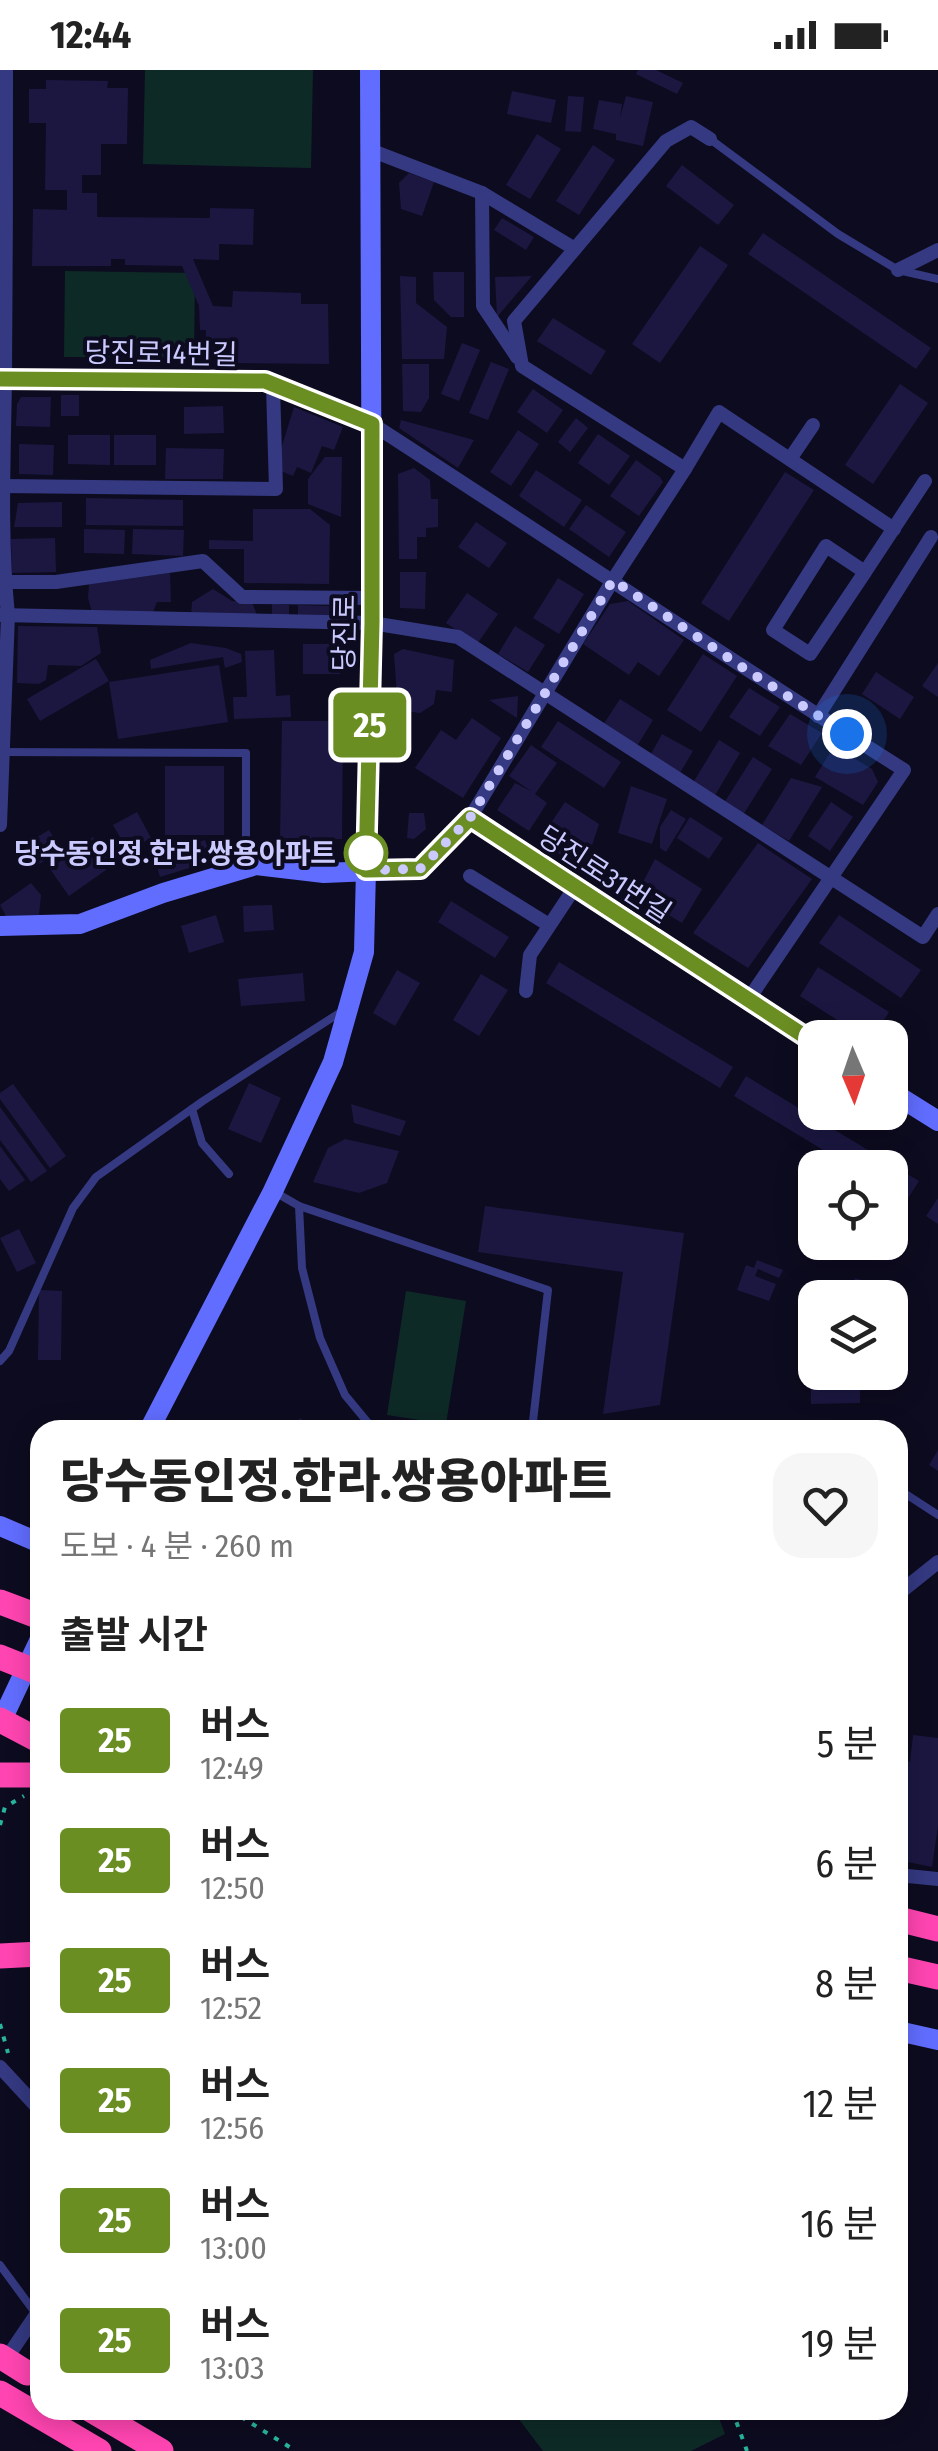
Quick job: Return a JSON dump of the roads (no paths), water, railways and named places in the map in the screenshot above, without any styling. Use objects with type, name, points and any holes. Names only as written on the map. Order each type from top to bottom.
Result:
[{"type":"highway","points":[[0,1602],[30,1613]]},
{"type":"highway","points":[[0,1657],[30,1669]]},
{"type":"highway","points":[[0,1722],[30,1736]]},
{"type":"highway","points":[[0,1775],[30,1775]]},
{"type":"highway","points":[[908,1922],[938,1929]]},
{"type":"highway","points":[[0,1956],[30,1954]]},
{"type":"highway","points":[[908,1970],[938,1977]]},
{"type":"highway","points":[[0,2356],[30,2374]]},
{"type":"highway","points":[[4,2395],[30,2410]]},
{"type":"highway","points":[[46,2420],[99,2451]]},
{"type":"highway","points":[[108,2420],[161,2451]]},
{"type":"street","points":[[0,825],[6,70]]},
{"type":"street","name":"당진로","points":[[155,1420],[273,1191],[333,1062],[364,952],[372,623],[370,70]]},
{"type":"street","points":[[522,366],[514,321],[666,141],[691,126],[710,139]]},
{"type":"street","points":[[370,150],[482,193],[576,249]]},
{"type":"street","points":[[482,193],[484,306],[522,366],[685,470]]},
{"type":"street","points":[[898,270],[938,250]]},
{"type":"street","name":"당진로14번길","points":[[3,379],[265,381],[372,424]]},
{"type":"street","points":[[2,486],[276,489],[274,386]]},
{"type":"street","points":[[0,926],[80,924],[163,893],[256,866],[324,873],[420,869],[470,818],[719,412],[894,529]]},
{"type":"street","points":[[372,424],[904,770],[748,1000]]},
{"type":"street","points":[[790,459],[812,425]]},
{"type":"street","points":[[865,572],[826,546],[774,630],[810,654],[894,529],[925,481]]},
{"type":"street","points":[[818,716],[931,537]]},
{"type":"street","points":[[4,582],[56,582],[203,561],[242,597],[372,598]]},
{"type":"street","points":[[4,615],[372,623],[458,637],[922,937],[938,914]]},
{"type":"street","name":"당진로31번길","points":[[470,818],[798,1032]]},
{"type":"street","points":[[470,876],[550,925]]},
{"type":"street","points":[[526,991],[530,955],[575,887]]},
{"type":"street","points":[[908,1102],[938,1121]]},
{"type":"street","points":[[0,1526],[30,1539]]},
{"type":"street","points":[[908,1586],[938,1562]]},
{"type":"street","points":[[0,1722],[30,1660]]},
{"type":"street","points":[[908,1876],[938,1879]]},
{"type":"street","points":[[908,2032],[938,2040]]},
{"type":"street","points":[[0,2067],[30,2099]]},
{"type":"street","points":[[0,2369],[30,2324]]},
{"type":"lane","points":[[710,139],[838,234],[898,270],[938,278]]},
{"type":"lane","points":[[1,752],[246,753],[246,868]]},
{"type":"lane","points":[[0,1361],[9,1351],[74,1208],[96,1178],[192,1109],[348,1007]]},
{"type":"lane","points":[[192,1109],[202,1143],[229,1174]]},
{"type":"lane","points":[[273,1191],[299,1206],[548,1290],[533,1420]]},
{"type":"lane","points":[[299,1206],[302,1268],[320,1338],[346,1394],[366,1420]]},
{"type":"lane","points":[[908,1496],[938,1515]]},
{"type":"lane","points":[[0,2265],[30,2302]]},
{"type":"place","name":"당수동인정.한라.쌍용아파트","points":[[366,853]]}]
